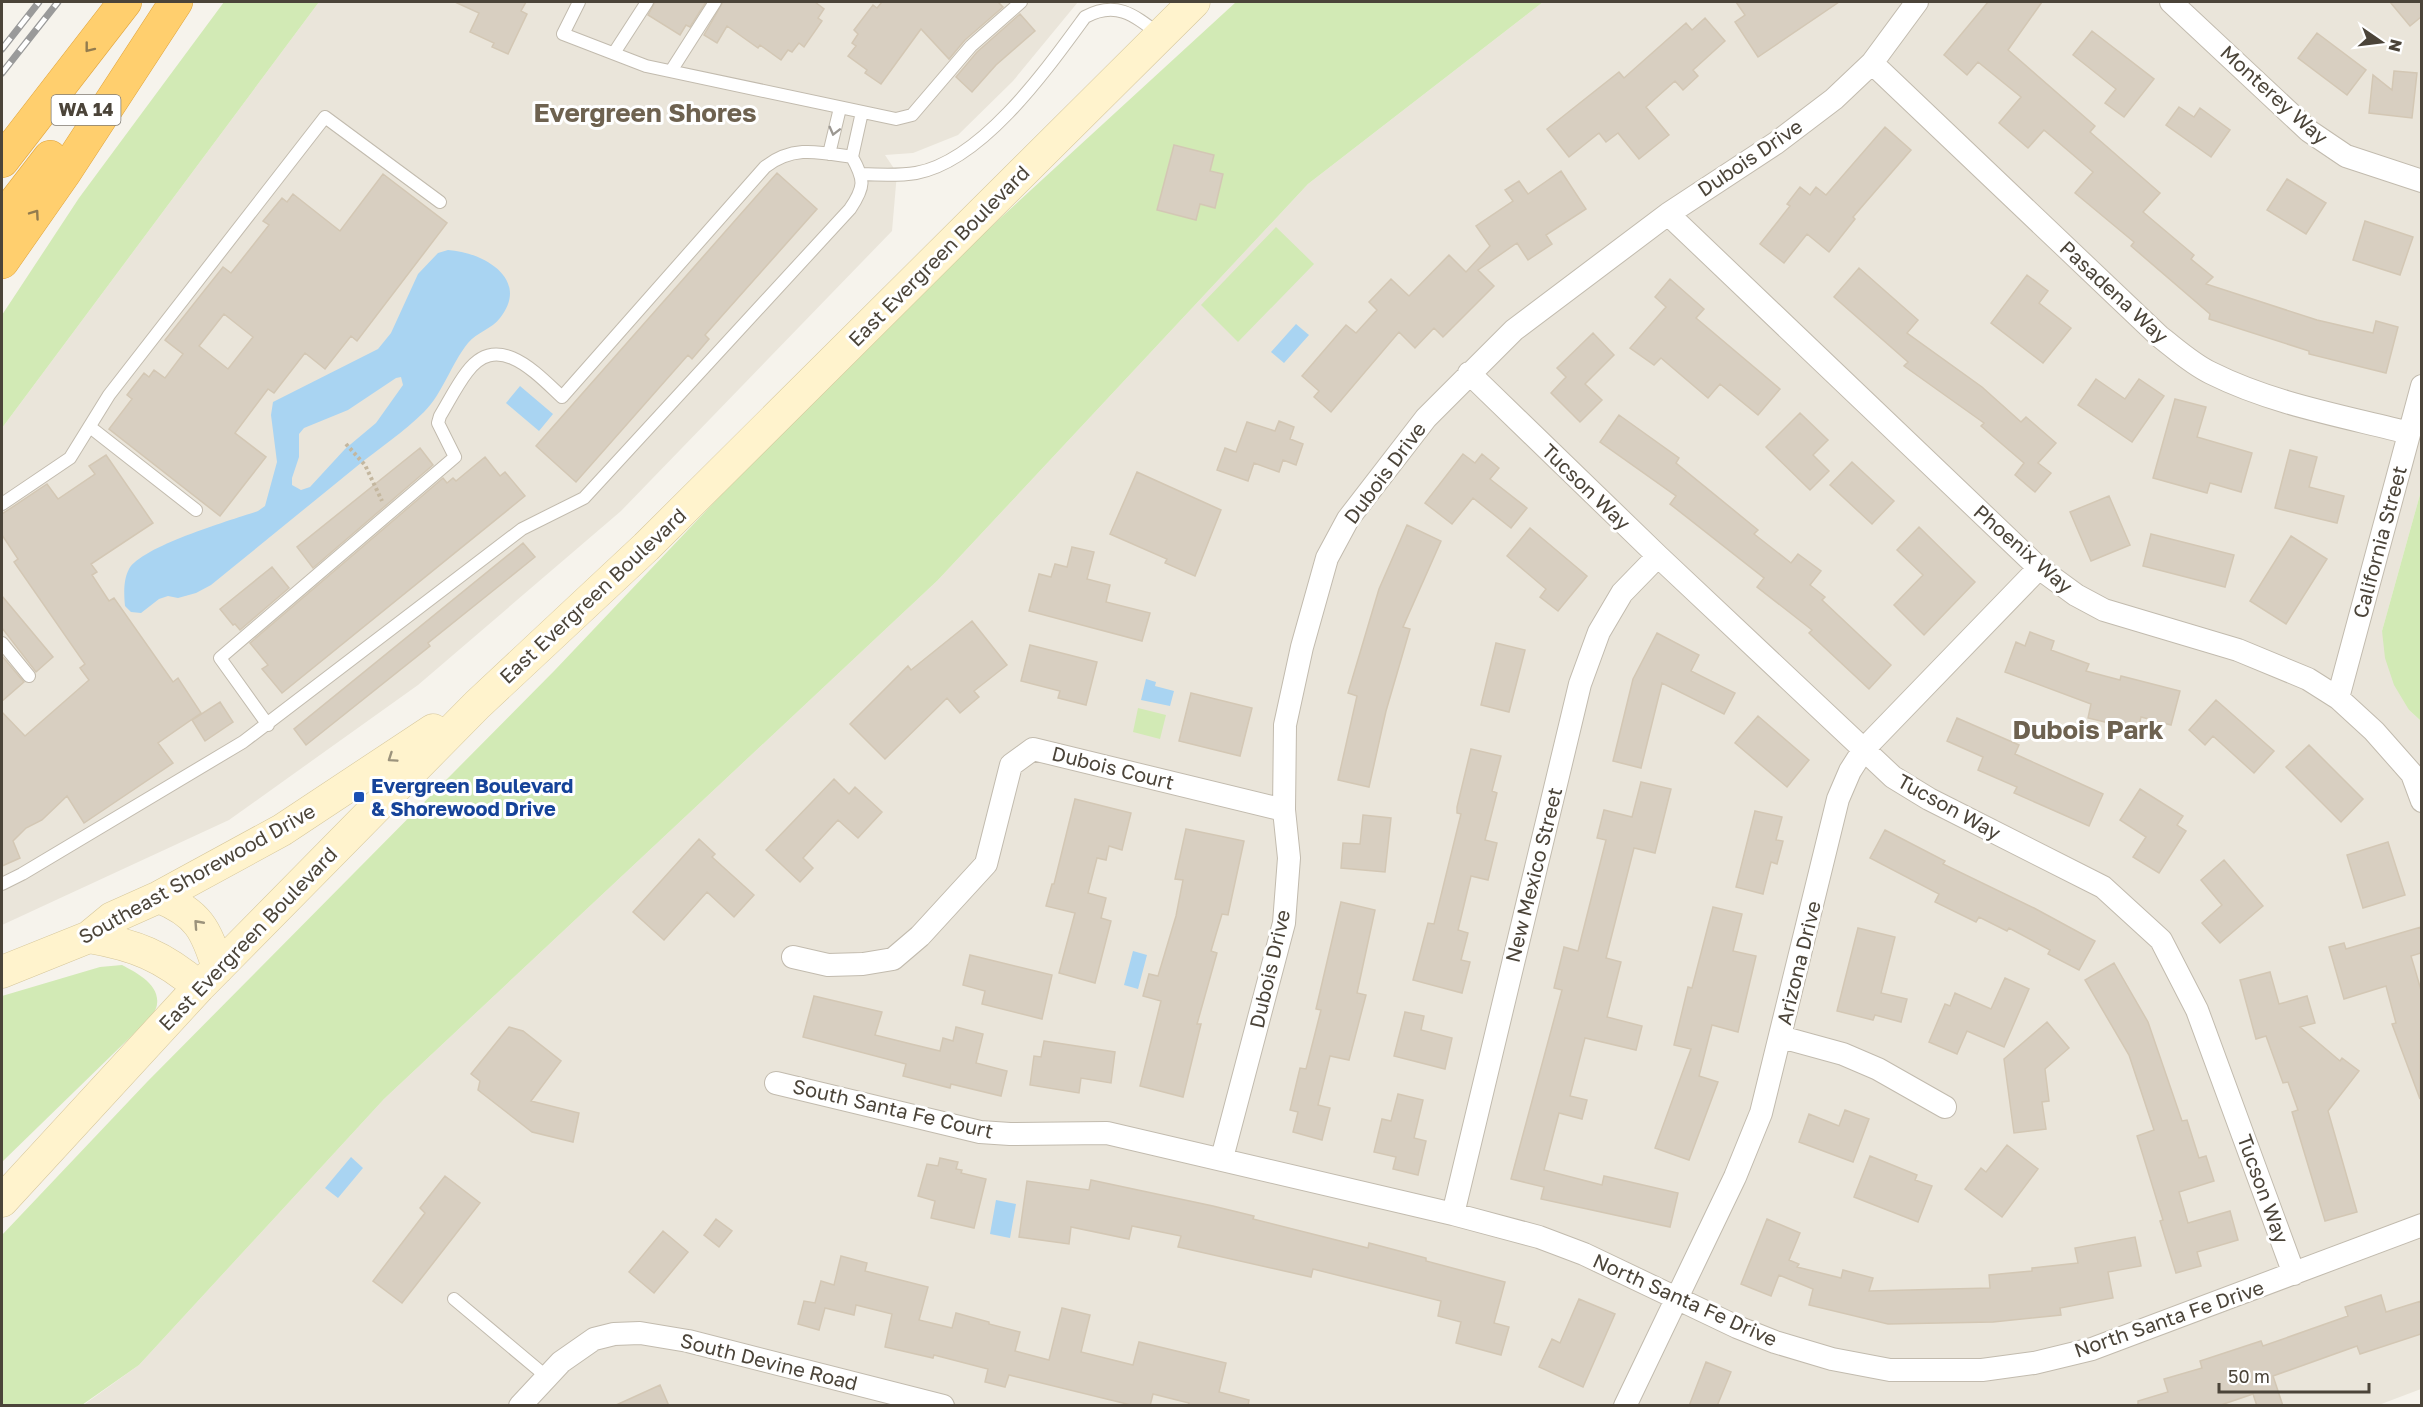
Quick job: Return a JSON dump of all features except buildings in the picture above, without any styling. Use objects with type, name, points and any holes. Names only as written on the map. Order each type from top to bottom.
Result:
[{"type":"highway","name":"WA 14","points":[[2,161],[125,2]]},
{"type":"highway","name":"WA 14","points":[[2,219],[171,2]]},
{"type":"highway","points":[[2,262],[65,172],[176,2]]},
{"type":"street","name":"East Evergreen Boulevard","points":[[2,1201],[208,978],[477,705],[646,548],[1194,2]]},
{"type":"street","name":"Dubois Drive","points":[[1222,1158],[1284,923],[1289,858],[1284,810],[1285,725],[1302,647],[1327,558],[1348,519],[1426,418],[1522,323],[1668,214],[1776,142],[1834,99],[1872,63],[1917,2]]},
{"type":"street","name":"Monterey Way","points":[[2171,2],[2309,130],[2346,156],[2421,181]]},
{"type":"street","name":"Pasadena Way","points":[[1872,63],[2159,336],[2185,357],[2210,373],[2262,395],[2409,433]]},
{"type":"street","name":"Phoenix Way","points":[[1668,214],[2039,568],[2076,595],[2104,610],[2238,650],[2308,679],[2338,698],[2416,774],[2421,801]]},
{"type":"street","name":"Tucson Way","points":[[1469,374],[1893,777],[1929,799],[2103,887],[2162,940],[2197,1010],[2294,1274]]},
{"type":"street","name":"California Street","points":[[2338,698],[2421,386]]},
{"type":"street","name":"New Mexico Street","points":[[1453,1214],[1580,684],[1599,632],[1622,593],[1658,556]]},
{"type":"street","name":"Arizona Drive","points":[[1625,1406],[1750,1144],[1761,1113],[1838,799],[1850,771],[1864,749],[2039,568]]},
{"type":"street","name":"Southeast Shorewood Drive","points":[[2,972],[89,937],[112,918],[159,897],[282,830],[431,731],[477,705]]},
{"type":"street","name":"Dubois Court","points":[[793,957],[828,965],[863,964],[893,959],[920,936],[986,864],[1011,765],[1034,749],[1284,810]]},
{"type":"street","points":[[89,937],[125,943],[179,970],[208,978],[202,926],[184,910],[159,897]]},
{"type":"street","points":[[1781,1037],[1843,1054],[1878,1069],[1945,1107]]},
{"type":"street","name":"South Santa Fe Court","points":[[776,1083],[980,1132],[1107,1133],[1222,1158]]},
{"type":"street","name":"North Santa Fe Drive","points":[[1222,1158],[1539,1237],[1584,1254],[1775,1342],[1832,1359],[1890,1370],[1982,1370],[2034,1363],[2092,1349],[2421,1225]]},
{"type":"street","name":"South Devine Road","points":[[547,1377],[561,1362],[594,1339],[614,1334],[640,1333],[688,1341],[943,1406]]},
{"type":"street","points":[[520,1406],[547,1377]]},
{"type":"lane","points":[[579,2],[563,34],[646,66],[896,119],[912,115],[972,45],[1021,2]]},
{"type":"lane","points":[[614,53],[647,2]]},
{"type":"lane","points":[[671,71],[715,2]]},
{"type":"lane","points":[[861,174],[918,172],[954,159],[983,139],[1024,94],[1085,17],[1095,10],[1106,6],[1118,6],[1129,10],[1160,35]]},
{"type":"lane","points":[[829,154],[840,108]]},
{"type":"lane","points":[[2,884],[153,797],[268,725],[522,529],[585,498],[850,209],[863,188],[861,174],[852,157],[862,112]]},
{"type":"lane","points":[[2,504],[70,458],[110,396],[325,117],[440,202]]},
{"type":"lane","points":[[268,725],[220,658],[455,457],[438,423],[467,371],[479,360],[490,355],[515,358],[530,367],[562,397],[765,167],[776,158],[793,152],[852,157]]},
{"type":"lane","points":[[90,427],[196,510]]},
{"type":"lane","points":[[2,643],[29,676]]},
{"type":"lane","points":[[454,1299],[547,1377]]},
{"type":"path","points":[[346,444],[365,465],[388,515]]},
{"type":"shaded area","points":[[319,2],[1078,2],[1013,81],[958,135],[913,153],[885,155],[897,173],[892,231],[621,511],[418,685],[229,820],[2,925],[2,428]]},
{"type":"shaded area","points":[[1543,2],[2421,2],[2421,491],[2382,631],[2409,710],[2421,721],[2421,1389],[2376,1406],[82,1406],[139,1365],[384,1099],[938,580],[1308,184]]},
{"type":"green space","points":[[224,2],[319,2],[2,428],[2,315],[79,198]]},
{"type":"green space","points":[[1236,2],[1543,2],[1308,184],[938,580],[384,1099],[139,1365],[82,1405],[2,1405],[2,1235],[147,1082],[555,670],[874,334]]},
{"type":"green space","points":[[1276,227],[1314,264],[1238,342],[1201,305]]},
{"type":"green space","points":[[2421,491],[2422,721],[2409,710],[2394,685],[2385,658],[2382,631]]},
{"type":"green space","points":[[1138,708],[1166,715],[1160,739],[1133,732]]},
{"type":"green space","points":[[122,965],[145,980],[155,990],[157,1004],[153,1014],[2,1162],[2,996],[100,967]]},
{"type":"water","points":[[448,250],[462,252],[488,262],[499,270],[510,291],[508,304],[500,318],[468,343],[431,404],[408,426],[211,585],[196,593],[178,598],[168,596],[159,599],[141,613],[131,612],[125,606],[125,583],[129,569],[137,560],[168,543],[258,511],[265,506],[277,462],[271,415],[273,402],[378,349],[391,333],[418,274],[438,253]],"holes":[[[401,377],[403,385],[376,423],[345,449],[310,487],[301,490],[292,485],[299,457],[299,434],[304,428],[348,410],[396,378]]]},
{"type":"water","points":[[1296,324],[1309,335],[1284,363],[1271,352]]},
{"type":"water","points":[[520,386],[553,414],[539,431],[506,403]]},
{"type":"water","points":[[1146,679],[1156,682],[1155,686],[1174,691],[1170,706],[1141,700]]},
{"type":"water","points":[[1133,951],[1147,955],[1138,989],[1124,985]]},
{"type":"water","points":[[351,1157],[363,1168],[338,1198],[325,1188]]},
{"type":"water","points":[[996,1200],[1016,1204],[1010,1238],[990,1234]]},
{"type":"railway","points":[[2,49],[39,2]]},
{"type":"railway","points":[[2,73],[58,2]]},
{"type":"place","name":"Evergreen Boulevard & Shorewood Drive","points":[[359,797]]},
{"type":"district","name":"Evergreen Shores","points":[[645,113]]},
{"type":"district","name":"Dubois Park","points":[[2088,730]]}]
